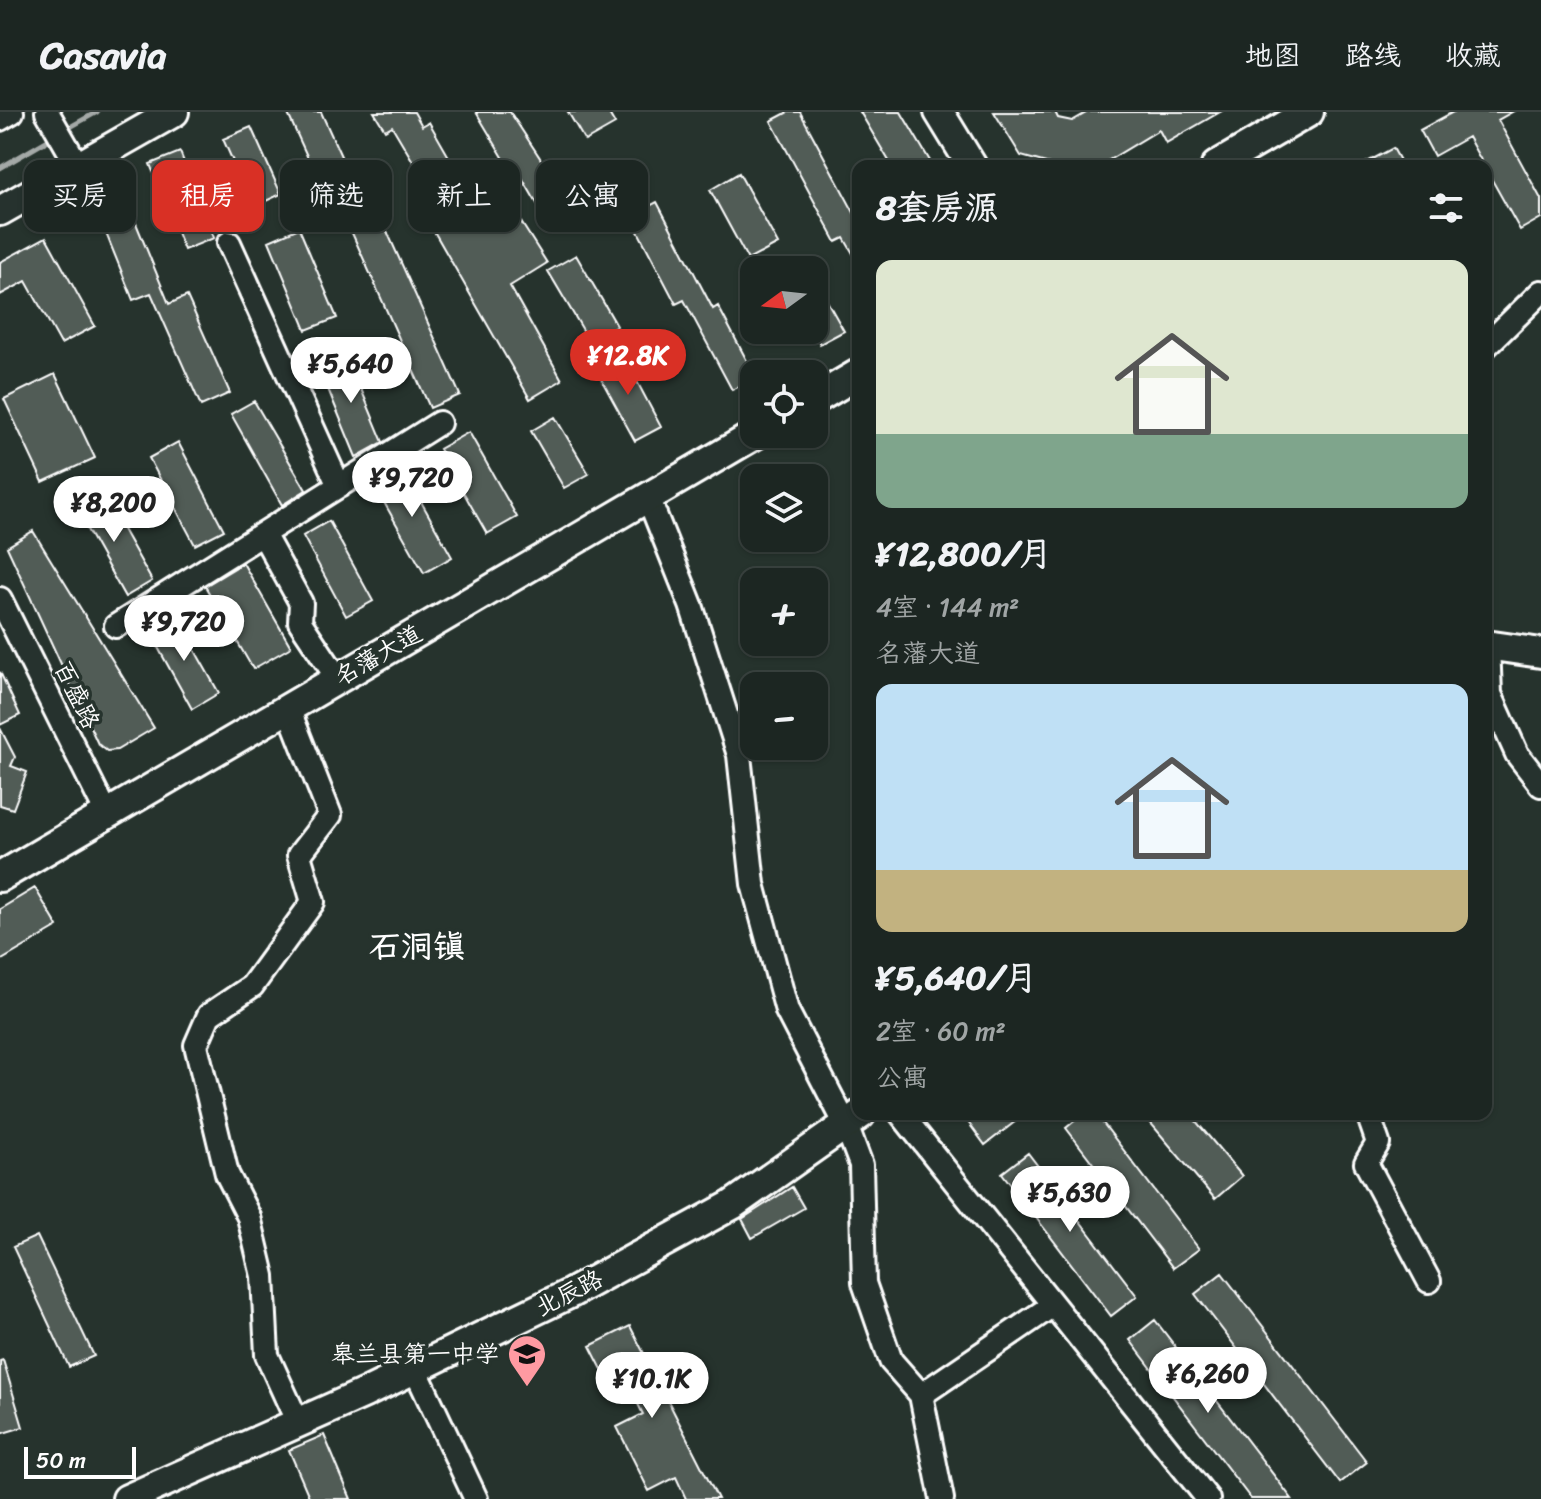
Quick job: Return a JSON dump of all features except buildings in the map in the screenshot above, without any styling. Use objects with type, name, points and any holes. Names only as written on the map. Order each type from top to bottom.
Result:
[{"type":"main road","points":[[0,211],[73,157],[174,112]]},
{"type":"main road","points":[[939,112],[968,160]]},
{"type":"main road","points":[[1226,160],[1309,112]]},
{"type":"main road","points":[[828,392],[852,378]]},
{"type":"main road","name":"名藩大道","points":[[0,877],[740,443]]},
{"type":"main road","points":[[1492,646],[1541,653]]},
{"type":"main road","name":"北辰路","points":[[127,1499],[415,1369],[571,1293],[732,1205],[854,1120]]},
{"type":"street","points":[[0,119],[12,112]]},
{"type":"street","points":[[47,112],[73,157]]},
{"type":"street","points":[[229,243],[339,486]]},
{"type":"street","points":[[1492,340],[1541,292]]},
{"type":"street","points":[[116,626],[439,423]]},
{"type":"street","points":[[648,497],[691,605],[739,755],[753,884],[787,1011],[852,1117]]},
{"type":"street","points":[[263,534],[301,603],[300,622],[338,679]]},
{"type":"street","name":"百盛路","points":[[0,599],[107,814]]},
{"type":"street","points":[[288,708],[330,815],[299,855],[313,902],[252,986],[209,1015],[196,1045],[227,1174],[249,1217],[263,1276],[267,1355],[298,1423]]},
{"type":"street","points":[[1492,708],[1517,754],[1541,785]]},
{"type":"street","points":[[854,1120],[861,1165],[864,1283],[891,1361],[921,1395],[942,1499]]},
{"type":"street","points":[[906,1120],[1208,1499]]},
{"type":"street","points":[[1370,1120],[1378,1143],[1366,1163],[1429,1281]]},
{"type":"street","points":[[921,1395],[1053,1305]]},
{"type":"street","points":[[415,1369],[476,1499]]},
{"type":"waterway","points":[[63,131],[97,112]]},
{"type":"waterway","points":[[0,168],[55,136]]},
{"type":"place","name":"皋兰县第一中学","points":[[527,1388]]},
{"type":"district","name":"石洞镇","points":[[417,946]]}]
